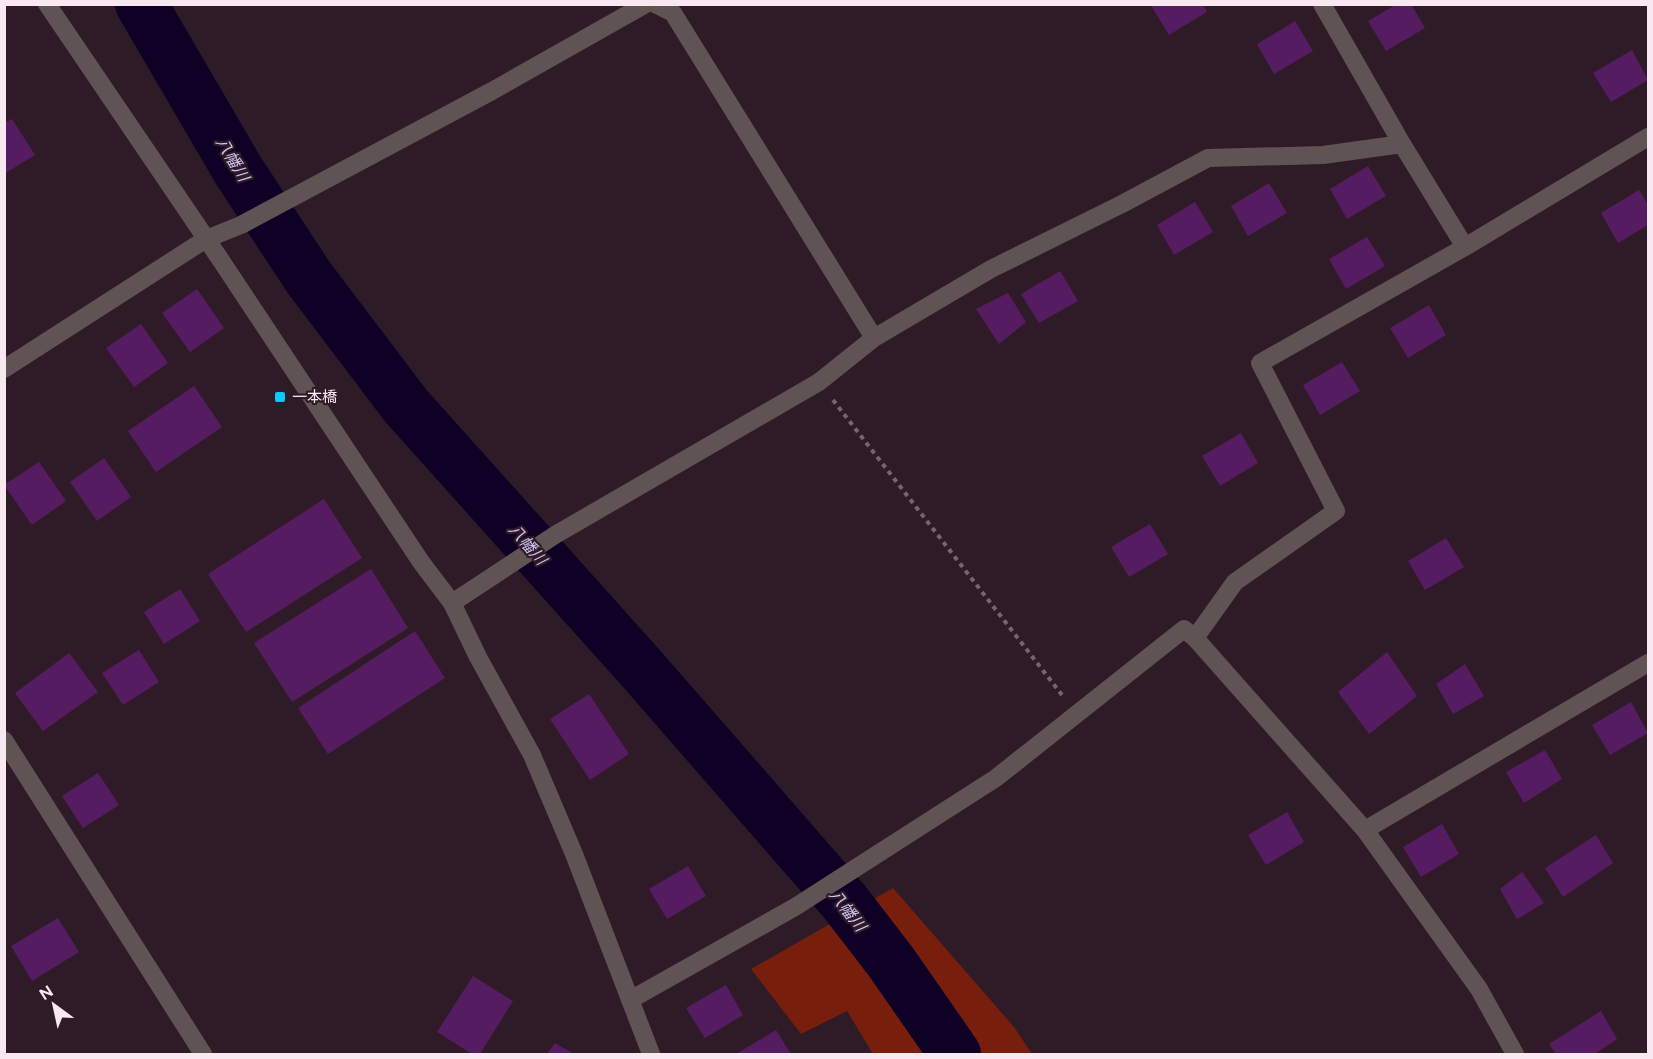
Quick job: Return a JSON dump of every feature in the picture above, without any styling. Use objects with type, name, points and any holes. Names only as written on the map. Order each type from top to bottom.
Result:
[{"type":"street","points":[[47,4],[421,562],[452,603],[478,657],[532,755],[578,865],[651,1054]]},
{"type":"street","points":[[4,369],[206,239],[242,225],[492,92],[646,4]]},
{"type":"street","points":[[655,4],[674,12],[874,338]]},
{"type":"street","points":[[1322,4],[1402,144],[1466,247]]},
{"type":"street","points":[[1195,638],[1235,582],[1336,511],[1260,363],[1466,247],[1648,137]]},
{"type":"street","points":[[452,603],[555,535],[819,382],[874,338],[991,269],[1208,158],[1323,155],[1402,144]]},
{"type":"street","points":[[630,1000],[795,907],[996,778],[1184,630],[1195,638],[1365,831],[1479,989],[1515,1054]]},
{"type":"street","points":[[1365,831],[1648,663]]},
{"type":"street","points":[[4,741],[203,1054]]},
{"type":"path","points":[[819,382],[1077,715]]},
{"type":"shaded area","points":[[893,888],[1014,1027],[1032,1054],[873,1054],[847,1011],[801,1034],[751,969]]},
{"type":"building","points":[[1150,4],[1203,4],[1207,12],[1169,35]]},
{"type":"building","points":[[1397,4],[1411,4],[1425,28],[1386,51],[1368,21]]},
{"type":"building","points":[[1295,21],[1313,51],[1274,74],[1257,44]]},
{"type":"building","points":[[1632,50],[1648,80],[1611,102],[1593,73]]},
{"type":"building","points":[[12,119],[35,155],[4,174],[4,123]]},
{"type":"building","points":[[1368,166],[1386,196],[1347,219],[1330,189]]},
{"type":"building","points":[[1269,183],[1287,213],[1248,236],[1231,206]]},
{"type":"building","points":[[1639,190],[1648,205],[1648,225],[1618,243],[1601,213]]},
{"type":"building","points":[[1195,202],[1213,232],[1174,255],[1157,225]]},
{"type":"building","points":[[1367,237],[1385,266],[1346,289],[1329,259]]},
{"type":"building","points":[[1060,271],[1078,301],[1039,323],[1021,294]]},
{"type":"building","points":[[197,289],[224,328],[190,352],[162,313]]},
{"type":"building","points":[[1008,293],[1026,322],[999,344],[976,309]]},
{"type":"building","points":[[1429,305],[1446,335],[1408,358],[1390,328]]},
{"type":"building","points":[[141,324],[168,363],[134,387],[106,348]]},
{"type":"building","points":[[1342,362],[1360,391],[1320,415],[1303,385]]},
{"type":"building","points":[[194,386],[222,427],[156,472],[128,431]]},
{"type":"building","points":[[1241,433],[1258,463],[1220,486],[1202,456]]},
{"type":"building","points":[[104,458],[131,497],[97,521],[70,482]]},
{"type":"building","points":[[39,462],[66,501],[32,525],[4,485]]},
{"type":"building","points":[[324,499],[362,558],[246,632],[208,574]]},
{"type":"building","points":[[1150,524],[1168,554],[1129,577],[1111,547]]},
{"type":"building","points":[[1446,538],[1464,567],[1425,590],[1408,561]]},
{"type":"building","points":[[371,569],[408,628],[292,702],[254,643]]},
{"type":"building","points":[[180,589],[200,621],[164,644],[144,612]]},
{"type":"building","points":[[415,631],[445,678],[328,754],[298,708]]},
{"type":"building","points":[[139,650],[159,682],[123,705],[102,673]]},
{"type":"building","points":[[1387,652],[1417,696],[1369,734],[1338,692]]},
{"type":"building","points":[[69,653],[98,692],[43,731],[15,693]]},
{"type":"building","points":[[1465,664],[1484,696],[1453,714],[1436,684]]},
{"type":"building","points":[[589,694],[629,754],[590,780],[550,719]]},
{"type":"building","points":[[1631,702],[1648,733],[1610,755],[1592,725]]},
{"type":"building","points":[[1545,750],[1562,779],[1524,803],[1506,772]]},
{"type":"building","points":[[98,773],[119,805],[83,828],[62,796]]},
{"type":"building","points":[[1287,812],[1304,842],[1266,865],[1248,835]]},
{"type":"building","points":[[1442,824],[1459,854],[1421,877],[1403,847]]},
{"type":"building","points":[[1596,835],[1613,863],[1563,897],[1545,868]]},
{"type":"building","points":[[688,866],[706,896],[667,919],[649,889]]},
{"type":"building","points":[[1522,872],[1544,903],[1517,919],[1500,889]]},
{"type":"building","points":[[58,918],[79,952],[32,981],[11,946]]},
{"type":"building","points":[[473,976],[513,1001],[480,1054],[472,1054],[437,1032]]},
{"type":"building","points":[[726,985],[743,1015],[705,1038],[686,1008]]},
{"type":"building","points":[[1601,1011],[1617,1039],[1595,1054],[1556,1054],[1549,1044]]},
{"type":"building","points":[[776,1030],[791,1054],[736,1054]]},
{"type":"building","points":[[555,1043],[574,1054],[547,1054]]},
{"type":"waterway","name":"八幡川","points":[[141,4],[238,170],[309,278],[406,406],[641,668],[844,901],[891,962],[955,1054]]},
{"type":"place","name":"一本橋","points":[[280,397]]}]
